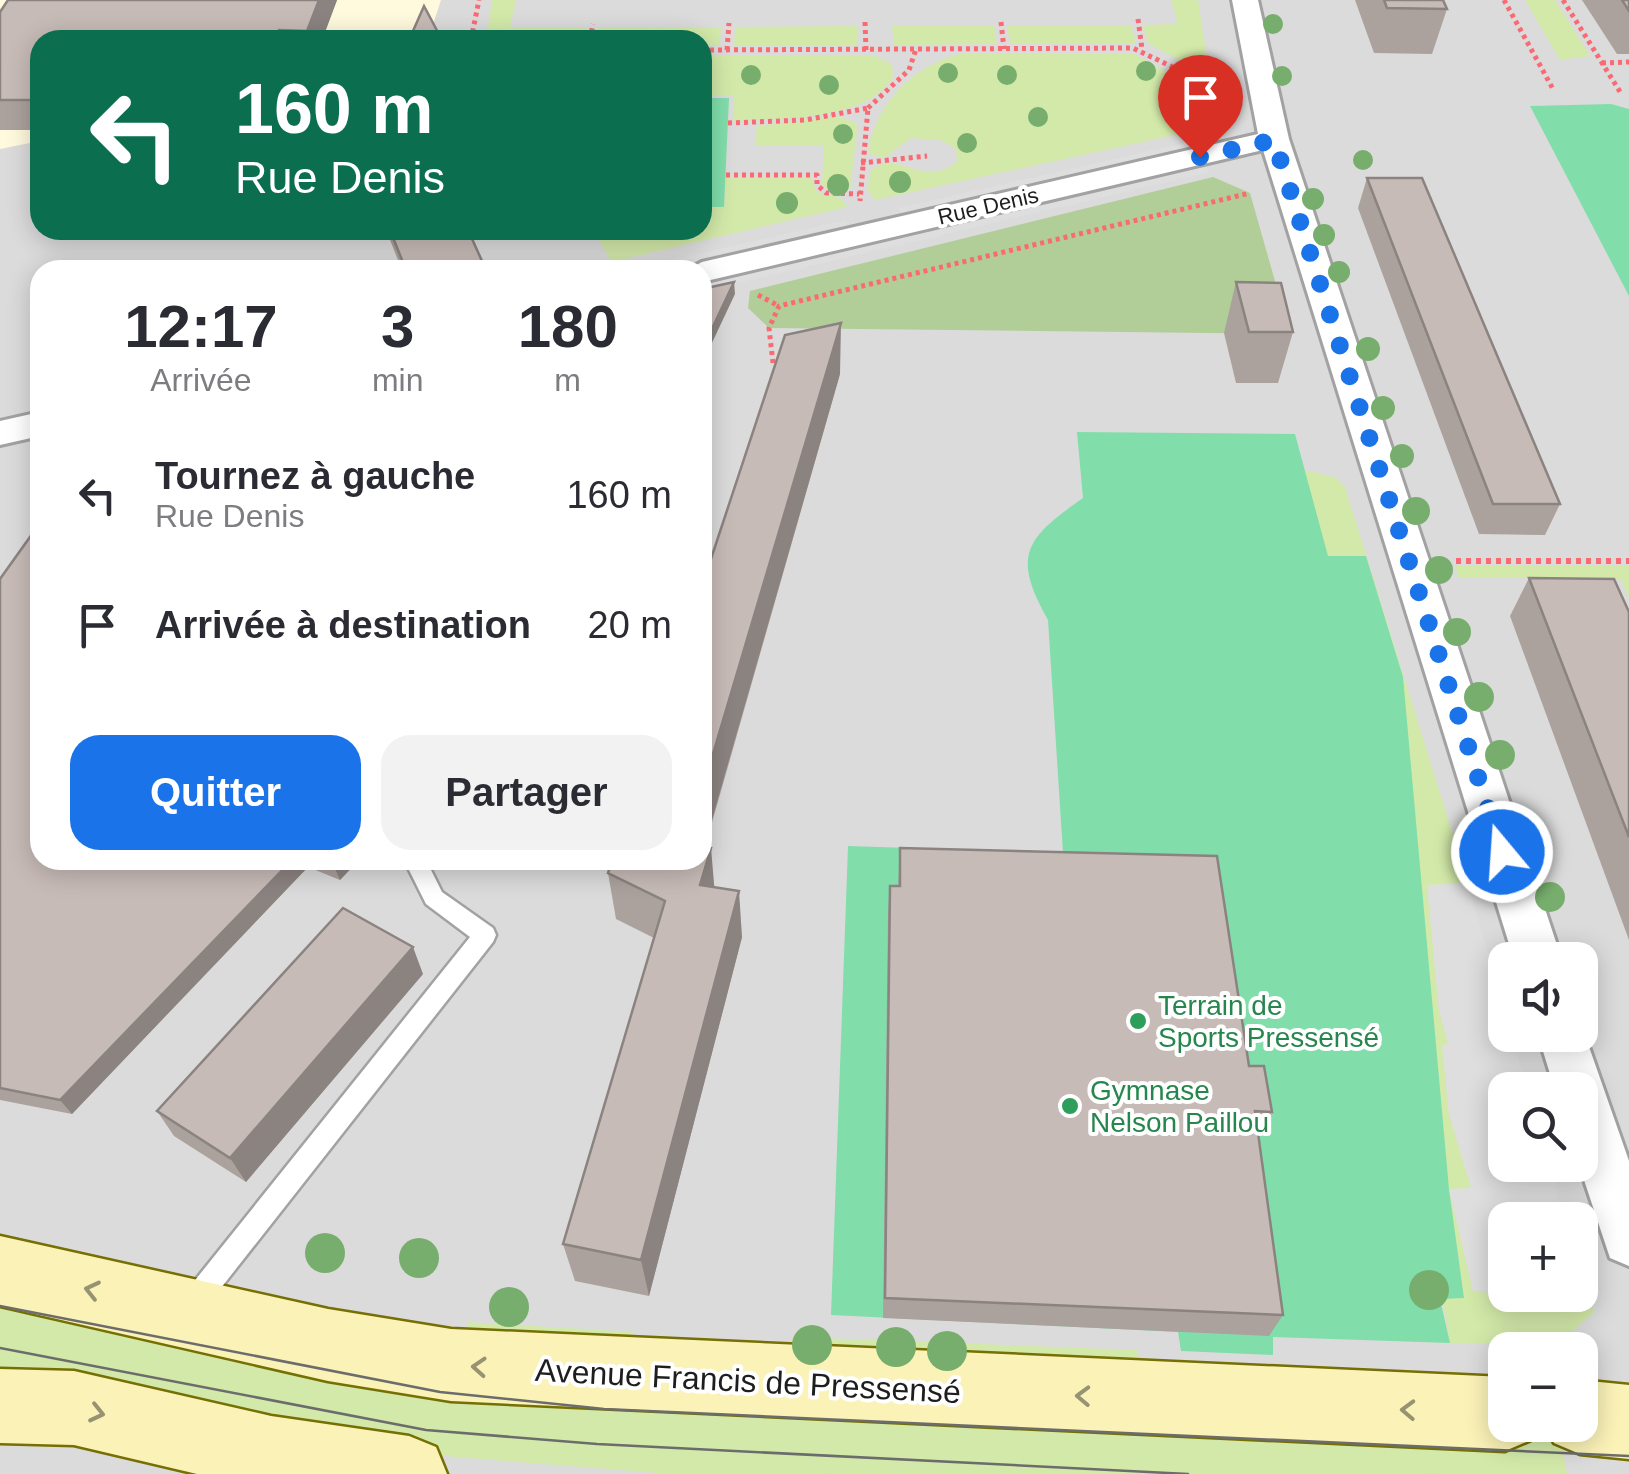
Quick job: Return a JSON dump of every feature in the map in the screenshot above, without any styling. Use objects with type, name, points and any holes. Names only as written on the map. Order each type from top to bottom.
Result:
[{"type":"street","points":[[1245,0],[1274,140],[1532,942]]},
{"type":"street","name":"Rue Denis","points":[[712,270],[1274,140]]},
{"type":"street","points":[[0,433],[30,426]]},
{"type":"street","points":[[1568,1052],[1629,1240]]},
{"type":"street","name":"Avenue Francis de Pressensé","points":[[0,1271],[328,1345],[451,1365],[1488,1413]]},
{"type":"street","points":[[0,1406],[74,1408],[272,1454],[409,1474]]},
{"type":"street","points":[[1598,1419],[1629,1422]]},
{"type":"lane","points":[[186,1312],[485,935],[434,898],[420,870]]},
{"type":"path","points":[[473,30],[479,0]]},
{"type":"path","points":[[1504,0],[1553,88]]},
{"type":"path","points":[[1563,0],[1622,95]]},
{"type":"path","points":[[1138,19],[1142,50]]},
{"type":"path","points":[[865,22],[866,50]]},
{"type":"path","points":[[1001,22],[1004,49]]},
{"type":"path","points":[[728,50],[729,23]]},
{"type":"path","points":[[592,30],[593,24]]},
{"type":"path","points":[[728,123],[804,120],[868,108],[909,70],[916,49]]},
{"type":"path","points":[[712,50],[1142,50],[1195,78]]},
{"type":"path","points":[[1602,63],[1629,62]]},
{"type":"path","points":[[868,108],[858,194],[880,232]]},
{"type":"path","points":[[861,163],[927,156]]},
{"type":"path","points":[[726,175],[817,175],[817,185],[826,193],[858,194]]},
{"type":"path","points":[[773,363],[769,328],[780,306],[1221,203],[1250,193],[1258,182]]},
{"type":"path","points":[[1450,561],[1629,561]]},
{"type":"shaded area","points":[[0,0],[1629,0],[1629,1474],[0,1474]]},
{"type":"shaded area","points":[[0,0],[441,0],[431,30],[30,30],[30,143],[0,149]]},
{"type":"shaded area","points":[[1224,134],[1227,141],[903,215],[898,208]]},
{"type":"shaded area","points":[[1204,166],[1210,172],[712,289],[712,281]]},
{"type":"shaded area","points":[[846,220],[850,227],[705,260],[672,260]]},
{"type":"shaded area","points":[[1468,883],[1488,953],[1488,1052],[1517,1052],[1522,1072],[1488,1072],[1488,1182],[1554,1182],[1560,1202],[1488,1202],[1488,1291],[1473,1291],[1449,1189],[1471,1188],[1449,1114],[1442,1045],[1448,1044],[1439,1010],[1427,885]]},
{"type":"green space","points":[[492,0],[516,0],[510,28],[585,28],[584,30],[488,30]]},
{"type":"green space","points":[[1171,0],[1198,0],[1210,77],[1148,43],[1143,25],[1178,24]]},
{"type":"green space","points":[[1525,0],[1555,0],[1590,56],[1560,60]]},
{"type":"green space","points":[[994,25],[997,44],[894,45],[892,26]]},
{"type":"green space","points":[[1007,25],[1131,25],[1136,43],[1010,44]]},
{"type":"green space","points":[[857,26],[858,45],[734,45],[735,27]]},
{"type":"green space","points":[[721,27],[720,45],[712,45],[712,30],[598,28]]},
{"type":"green space","points":[[964,53],[1134,54],[1212,97],[1218,113],[1207,128],[875,200],[868,191],[869,173],[878,165],[888,163],[933,172],[957,161],[956,149],[941,140],[911,138],[884,158],[868,153],[879,118],[901,88],[930,66]]},
{"type":"green space","points":[[712,55],[872,55],[892,64],[893,77],[881,91],[864,102],[821,115],[733,121],[734,95],[712,95]]},
{"type":"green space","points":[[712,98],[729,98],[724,207],[712,207]]},
{"type":"green space","points":[[1611,104],[1629,109],[1629,296],[1530,106]]},
{"type":"green space","points":[[838,116],[858,124],[850,189],[834,193],[822,185],[824,145],[755,145],[757,126]]},
{"type":"green space","points":[[812,177],[817,192],[841,198],[847,207],[712,238],[712,207],[724,207],[726,178]]},
{"type":"green space","points":[[1213,177],[1250,193],[1290,334],[769,328],[748,308],[750,291]]},
{"type":"green space","points":[[599,240],[705,240],[620,260],[610,260]]},
{"type":"green space","name":"Terrain de Sports Pressensé","points":[[1077,432],[1295,434],[1328,556],[1366,556],[1403,677],[1449,1189],[1464,1298],[1440,1299],[1450,1343],[1273,1337],[1273,1355],[1181,1351],[1178,1332],[831,1315],[848,846],[1063,853],[1048,620],[1030,579],[1028,563],[1037,537],[1083,498]]},
{"type":"green space","points":[[1311,471],[1336,478],[1345,487],[1468,883],[1427,886],[1439,1010],[1448,1044],[1443,1045],[1449,1114],[1472,1189],[1449,1190],[1474,1291],[1488,1293],[1488,1312],[1594,1312],[1572,1332],[1488,1332],[1488,1344],[1450,1343],[1299,474]]},
{"type":"green space","points":[[1455,565],[1629,565],[1629,599],[1621,579],[1458,577]]},
{"type":"green space","points":[[0,1304],[529,1395],[1488,1437],[1488,1442],[1561,1442],[1567,1474],[660,1473],[454,1457],[0,1382]]},
{"type":"green space","points":[[468,1322],[633,1332],[629,1345],[465,1334]]},
{"type":"green space","points":[[792,1337],[1137,1350],[1140,1367],[792,1349]]},
{"type":"building","points":[[8,0],[319,0],[307,30],[30,30],[30,100],[0,100],[0,12]]},
{"type":"building","points":[[1384,0],[1443,0],[1447,9],[1387,8]]},
{"type":"building","points":[[424,6],[437,30],[413,30]]},
{"type":"building","points":[[1367,178],[1422,178],[1560,504],[1493,504]]},
{"type":"building","points":[[394,240],[473,240],[482,260],[402,260]]},
{"type":"building","points":[[734,282],[712,329],[712,287]]},
{"type":"building","points":[[1236,282],[1281,283],[1293,332],[1249,332]]},
{"type":"building","points":[[841,323],[712,757],[712,556],[785,335]]},
{"type":"building","points":[[30,537],[30,870],[282,870],[60,1100],[0,1088],[0,579]]},
{"type":"building","points":[[1529,578],[1614,579],[1629,612],[1629,837]]},
{"type":"building","name":"Gymnase Nelson Paillou","points":[[900,848],[1217,856],[1249,1066],[1264,1066],[1272,1112],[1255,1111],[1283,1315],[885,1298],[890,886],[900,886]]},
{"type":"building","points":[[704,870],[700,885],[739,891],[641,1260],[563,1244],[665,901],[608,873]]},
{"type":"building","points":[[343,908],[413,947],[230,1158],[157,1111]]},
{"type":"tram line","points":[[0,1306],[440,1392],[604,1409],[1629,1456]]},
{"type":"tram line","points":[[0,1348],[426,1430],[597,1444],[1188,1474]]},
{"type":"place","name":"Terrain de Sports Pressensé","points":[[1138,1021]]},
{"type":"place","name":"Gymnase Nelson Paillou","points":[[1070,1106]]},
{"type":"route","points":[[1200,157],[1274,140],[1502,852]]}]
